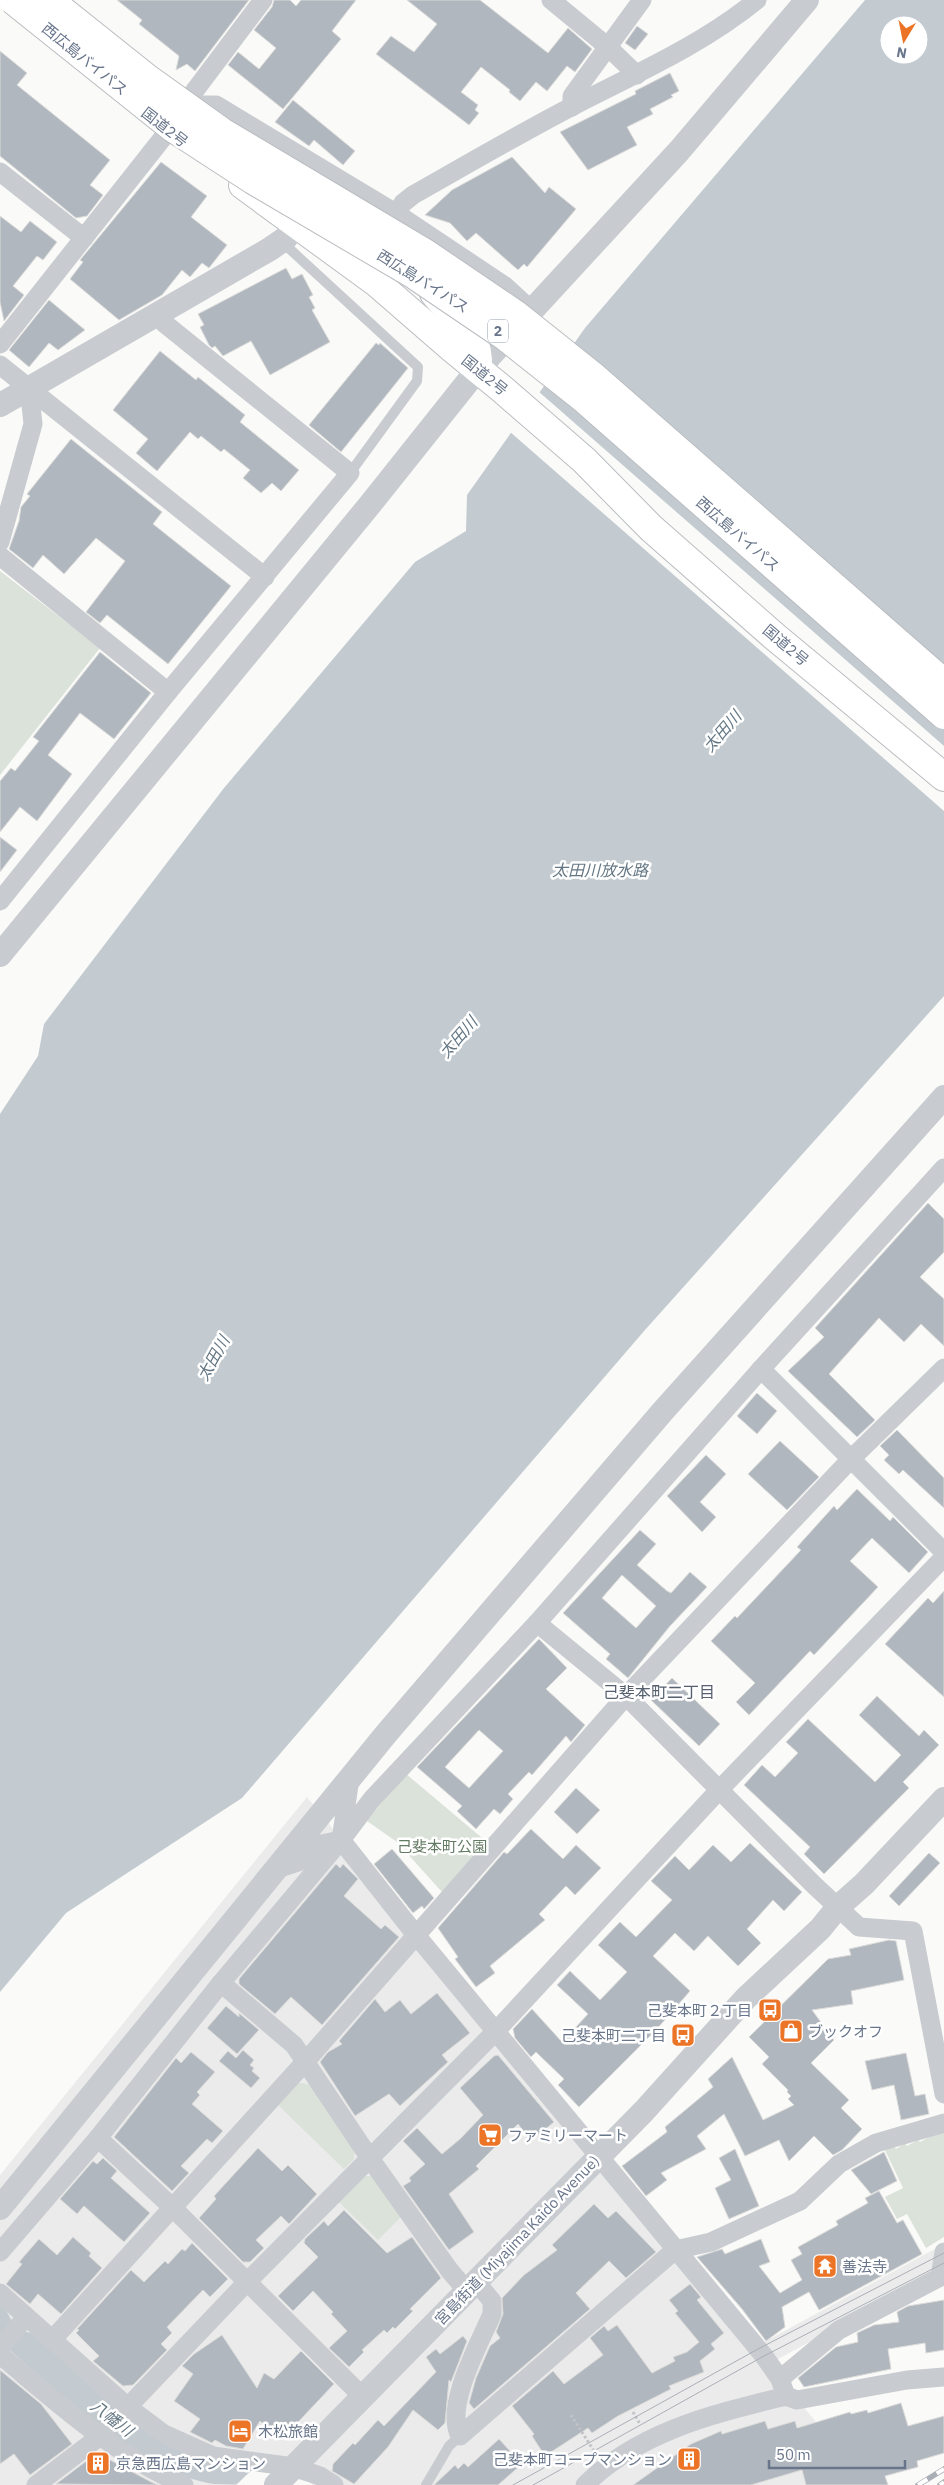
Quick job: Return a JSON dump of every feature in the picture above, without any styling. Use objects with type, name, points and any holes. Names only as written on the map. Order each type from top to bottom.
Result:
[{"type":"highway","name":"国道2号","points":[[4,0],[169,130],[287,232],[377,283],[584,460],[651,528],[774,636],[944,777]]},
{"type":"highway","name":"西広島バイパス","points":[[13,0],[174,128],[253,180],[413,274],[506,336],[583,398],[944,714]]},
{"type":"highway","name":"国道2号","points":[[50,0],[227,139],[487,308],[536,354],[944,708]]},
{"type":"highway","name":"西広島バイパス","points":[[50,0],[148,79],[222,132],[425,253],[523,320],[594,377],[944,683]]},
{"type":"highway","points":[[390,246],[473,336],[479,354],[478,370]]},
{"type":"street","points":[[184,105],[262,0]]},
{"type":"street","points":[[551,0],[608,47],[637,75]]},
{"type":"street","points":[[572,107],[572,96],[642,0]]},
{"type":"street","points":[[390,246],[396,214],[413,195],[572,107],[637,75],[738,16],[756,0]]},
{"type":"street","points":[[0,955],[368,507],[478,370],[678,150],[807,0]]},
{"type":"street","points":[[184,105],[216,105],[396,214],[505,286],[531,310]]},
{"type":"street","points":[[0,344],[169,130]]},
{"type":"street","points":[[0,172],[84,238]]},
{"type":"street","points":[[0,405],[158,312],[287,232]]},
{"type":"street","points":[[0,900],[168,692],[350,473],[164,323],[158,312]]},
{"type":"street","points":[[0,365],[265,577]]},
{"type":"street","points":[[0,542],[33,424],[29,387]]},
{"type":"street","points":[[0,556],[168,692]]},
{"type":"street","points":[[0,2208],[350,1778],[664,1412],[944,1097]]},
{"type":"street","points":[[0,2252],[98,2138],[222,1983],[341,1840],[372,1799],[537,1623],[761,1369],[944,1168]]},
{"type":"street","points":[[52,2340],[305,2062],[626,1696],[851,1459],[944,1368]]},
{"type":"street","points":[[761,1369],[944,1552]]},
{"type":"street","points":[[36,2485],[101,2434],[126,2410],[247,2282],[496,2031],[720,1788],[944,1558]]},
{"type":"street","points":[[537,1623],[626,1696],[720,1788],[814,1885],[859,1927],[912,1931],[944,2094]]},
{"type":"street","points":[[350,1778],[341,1840],[416,1935],[764,2356],[783,2388],[797,2400],[890,2383],[944,2377]]},
{"type":"street","name":"宮島街道 (Miyajima Kaido Avenue)","points":[[285,2476],[644,2111],[746,1998],[820,1929],[838,1907],[864,1884],[944,1799]]},
{"type":"street","points":[[274,1870],[298,1862],[321,1844],[341,1840]]},
{"type":"street","points":[[222,1983],[294,2044],[370,2157],[450,2270],[492,2301],[492,2314],[458,2397],[455,2428],[460,2436],[675,2250],[711,2242],[800,2201],[840,2164],[876,2144],[944,2122]]},
{"type":"street","points":[[98,2138],[172,2207],[364,2397]]},
{"type":"street","points":[[585,2485],[622,2455],[684,2424],[783,2388],[839,2330],[942,2276],[944,2252]]},
{"type":"street","points":[[0,2293],[22,2321],[52,2340],[126,2410],[164,2434],[213,2456],[285,2476],[320,2476],[334,2485]]},
{"type":"street","points":[[0,2347],[22,2321]]},
{"type":"street","points":[[0,2355],[131,2458],[184,2485]]},
{"type":"lane","points":[[287,232],[418,367],[417,381],[350,473]]},
{"type":"lane","points":[[426,2485],[449,2446],[460,2436]]},
{"type":"path","points":[[571,2415],[587,2437]]},
{"type":"shaded area","points":[[307,1797],[755,2347],[944,2244],[944,2269],[769,2364],[867,2485],[0,2485],[0,2175]]},
{"type":"green space","points":[[0,571],[100,648],[0,775]]},
{"type":"green space","name":"己斐本町公園","points":[[405,1773],[488,1843],[442,1892],[397,1842],[367,1821]]},
{"type":"green space","points":[[296,2082],[311,2085],[355,2148],[354,2159],[344,2169],[276,2103]]},
{"type":"green space","points":[[940,2131],[944,2133],[944,2237],[926,2248],[907,2214],[897,2219],[885,2197],[903,2188],[885,2150],[894,2146],[896,2149],[905,2143],[907,2146],[918,2140],[920,2142]]},
{"type":"green space","points":[[363,2176],[376,2176],[402,2216],[378,2240],[338,2201]]},
{"type":"water","name":"太田川放水路","points":[[865,0],[944,0],[944,996],[645,1330],[242,1798],[66,1913],[0,1992],[0,1114],[38,1056],[44,1024],[224,788],[415,562],[466,531],[467,495],[585,328]]},
{"type":"water","name":"八幡川","points":[[0,2304],[15,2326],[32,2333],[122,2414],[255,2469],[309,2485],[214,2484],[185,2476],[157,2464],[128,2447],[100,2427],[0,2342]]},
{"type":"pier","points":[[538,391],[944,746],[944,811],[509,431]]},
{"type":"pier","points":[[255,2467],[311,2483],[312,2485],[236,2485]]},
{"type":"building","points":[[117,0],[249,0],[195,71],[187,64],[176,70],[179,56],[139,24],[142,20]]},
{"type":"building","points":[[274,0],[290,0],[296,6],[301,0],[356,0],[332,31],[341,39],[283,109],[228,65],[238,52],[259,69],[276,48],[254,30],[272,7]]},
{"type":"building","points":[[407,0],[480,0],[548,53],[568,28],[592,49],[575,72],[567,66],[547,91],[536,82],[520,101],[509,92],[510,90],[481,67],[461,92],[478,105],[475,110],[479,113],[469,125],[376,54],[391,36],[414,52],[437,24]]},
{"type":"building","points":[[637,26],[648,34],[635,50],[625,43]]},
{"type":"building","points":[[0,51],[27,73],[17,85],[110,160],[90,185],[103,195],[87,216],[76,218],[0,156]]},
{"type":"building","points":[[670,73],[679,91],[671,95],[673,97],[650,109],[653,114],[627,127],[637,145],[588,170],[560,132],[636,94],[635,91]]},
{"type":"building","points":[[293,100],[355,151],[343,165],[314,140],[309,146],[275,122]]},
{"type":"building","points":[[512,157],[545,193],[549,187],[576,209],[527,267],[524,264],[518,270],[476,233],[467,241],[450,223],[425,215],[452,190]]},
{"type":"building","points":[[161,162],[207,196],[191,217],[227,245],[209,268],[202,263],[190,277],[182,270],[162,295],[119,320],[70,279],[83,262],[80,260]]},
{"type":"building","points":[[0,216],[21,232],[30,221],[57,242],[43,260],[37,256],[13,286],[24,295],[4,321],[0,302]]},
{"type":"building","points":[[286,268],[292,279],[302,274],[313,295],[309,297],[315,308],[312,310],[330,342],[270,375],[251,341],[223,356],[215,346],[212,348],[200,327],[204,325],[198,314]]},
{"type":"building","points":[[49,300],[85,330],[58,350],[49,343],[29,367],[9,350]]},
{"type":"building","points":[[376,343],[379,345],[380,343],[408,368],[341,452],[309,425]]},
{"type":"building","points":[[160,351],[196,380],[198,377],[245,415],[240,422],[299,470],[281,491],[272,483],[261,493],[243,478],[250,470],[224,449],[221,452],[201,436],[198,439],[190,432],[157,471],[136,453],[148,439],[113,410]]},
{"type":"building","points":[[71,439],[162,512],[153,524],[231,586],[168,664],[107,615],[100,623],[86,612],[125,561],[96,538],[64,574],[43,555],[33,568],[9,549],[19,521],[21,507],[30,496],[27,494]]},
{"type":"building","points":[[100,652],[151,693],[114,739],[80,713],[48,755],[72,774],[37,821],[20,807],[0,832],[0,781],[11,768],[15,771],[39,741],[33,737]]},
{"type":"building","points":[[0,837],[17,850],[0,872]]},
{"type":"building","points":[[928,1203],[944,1219],[944,1252],[920,1277],[944,1299],[944,1346],[921,1324],[904,1342],[879,1318],[829,1374],[875,1420],[857,1437],[788,1371],[824,1337],[815,1328]]},
{"type":"building","points":[[757,1393],[777,1411],[757,1434],[737,1416]]},
{"type":"building","points":[[897,1430],[944,1478],[944,1508],[903,1470],[899,1474],[884,1460],[889,1455],[880,1446]]},
{"type":"building","points":[[780,1441],[819,1477],[787,1510],[748,1474]]},
{"type":"building","points":[[706,1455],[726,1474],[700,1502],[716,1517],[702,1532],[667,1496]]},
{"type":"building","points":[[857,1489],[890,1521],[893,1517],[928,1552],[909,1573],[872,1538],[850,1561],[878,1587],[814,1655],[810,1651],[749,1715],[736,1702],[755,1683],[711,1641],[735,1616],[737,1618],[801,1550],[797,1547],[834,1506],[837,1510]]},
{"type":"building","points":[[640,1530],[656,1544],[637,1565],[667,1591],[671,1593],[690,1572],[707,1587],[670,1626],[628,1678],[606,1659],[610,1654],[563,1613]],"holes":[[[622,1575],[656,1606],[636,1628],[602,1598]]]},
{"type":"building","points":[[944,1591],[944,1697],[885,1644],[928,1598],[933,1603]]},
{"type":"building","points":[[539,1639],[567,1668],[546,1689],[585,1725],[571,1742],[566,1736],[532,1775],[529,1772],[508,1794],[513,1799],[500,1814],[494,1809],[476,1829],[457,1811],[462,1806],[417,1767]],"holes":[[[479,1730],[503,1751],[469,1788],[445,1767]]]},
{"type":"building","points":[[672,1678],[720,1724],[699,1746],[651,1700]]},
{"type":"building","points":[[877,1696],[919,1736],[924,1730],[939,1745],[903,1782],[909,1788],[824,1874],[804,1854],[810,1847],[744,1785],[762,1765],[775,1777],[798,1753],[786,1742],[808,1719],[875,1782],[901,1755],[859,1715]]},
{"type":"building","points":[[576,1788],[600,1810],[577,1834],[554,1812]]},
{"type":"building","points":[[531,1829],[563,1859],[576,1845],[601,1868],[575,1895],[566,1886],[539,1914],[545,1920],[490,1966],[495,1973],[476,1987],[455,1959],[458,1957],[438,1928],[504,1852],[507,1854]]},
{"type":"building","points":[[750,1843],[802,1892],[784,1911],[773,1900],[747,1929],[761,1943],[738,1966],[708,1936],[694,1951],[675,1933],[653,1956],[690,1991],[656,2030],[579,2107],[558,2085],[564,2079],[536,2052],[531,2057],[515,2038],[513,2029],[532,2009],[562,2042],[588,2014],[557,1985],[570,1971],[600,2000],[627,1972],[598,1945],[620,1922],[636,1937],[672,1900],[651,1881],[675,1856],[689,1870],[713,1845],[731,1862]]},
{"type":"building","points":[[392,1849],[434,1898],[424,1909],[422,1906],[413,1913],[374,1864]]},
{"type":"building","points":[[929,1853],[940,1863],[899,1906],[889,1896]]},
{"type":"building","points":[[336,1864],[340,1868],[343,1864],[358,1879],[344,1896],[381,1929],[385,1925],[399,1937],[322,2025],[291,1997],[275,2014],[239,1984],[239,1979]]},
{"type":"building","points":[[889,1940],[896,1941],[904,1980],[851,1991],[853,2004],[812,2010],[834,2040],[811,2063],[849,2100],[841,2108],[862,2129],[842,2150],[833,2155],[814,2136],[789,2161],[779,2140],[745,2156],[724,2114],[697,2136],[706,2149],[661,2173],[667,2180],[646,2196],[622,2166],[667,2132],[665,2127],[713,2087],[708,2079],[732,2057],[763,2120],[794,2105],[788,2099],[791,2096],[787,2092],[788,2090],[762,2064],[769,2057],[749,2037],[828,1959],[851,1955],[849,1949]]},
{"type":"building","points":[[437,1993],[470,2033],[442,2055],[448,2062],[400,2106],[389,2094],[355,2116],[320,2062],[328,2052],[342,2044],[339,2041],[375,1999],[385,2012],[400,2000],[411,2014]]},
{"type":"building","points":[[226,2006],[239,2017],[239,2013],[259,2030],[237,2054],[207,2028]]},
{"type":"building","points":[[243,2050],[254,2060],[250,2065],[254,2068],[252,2071],[260,2078],[251,2088],[219,2061],[228,2051],[236,2058]]},
{"type":"building","points":[[191,2052],[215,2072],[197,2092],[200,2095],[192,2104],[223,2131],[212,2143],[207,2139],[181,2166],[189,2173],[172,2191],[114,2137],[176,2058],[181,2063]]},
{"type":"building","points":[[906,2053],[915,2096],[925,2094],[929,2114],[901,2120],[894,2085],[872,2090],[865,2061]]},
{"type":"building","points":[[498,2055],[554,2122],[531,2141],[518,2124],[476,2166],[479,2169],[449,2194],[474,2232],[449,2250],[403,2186],[411,2181],[409,2178],[425,2164],[403,2141],[417,2128],[442,2154],[460,2139],[483,2115],[460,2088],[494,2056]]},
{"type":"building","points":[[258,2148],[282,2171],[288,2165],[317,2194],[289,2224],[281,2216],[256,2240],[264,2248],[250,2262],[243,2262],[199,2218],[216,2199],[214,2196]]},
{"type":"building","points":[[735,2149],[759,2206],[729,2219],[715,2188],[731,2180],[719,2158]]},
{"type":"building","points":[[884,2152],[897,2181],[871,2194],[851,2170]]},
{"type":"building","points":[[103,2158],[117,2171],[111,2178],[150,2213],[124,2242],[84,2206],[77,2214],[60,2199],[93,2161],[97,2164]]},
{"type":"building","points":[[879,2191],[897,2223],[903,2220],[922,2254],[819,2310],[809,2292],[782,2307],[785,2327],[766,2341],[742,2309],[697,2257],[722,2249],[725,2254],[761,2239],[770,2262],[759,2266],[780,2293],[802,2280],[791,2260],[802,2254],[798,2247],[838,2225],[836,2221],[868,2203],[865,2198]]},
{"type":"building","points":[[594,2204],[608,2218],[616,2211],[656,2252],[626,2278],[609,2261],[576,2293],[590,2309],[474,2409],[469,2403],[476,2378],[490,2346],[500,2338],[496,2332],[503,2314],[502,2298],[524,2275],[557,2250],[552,2245]]},
{"type":"building","points":[[344,2210],[387,2253],[412,2237],[441,2278],[410,2309],[413,2311],[395,2329],[393,2327],[387,2333],[384,2330],[362,2350],[364,2352],[349,2367],[329,2348],[347,2331],[331,2314],[333,2312],[313,2291],[293,2311],[278,2296],[318,2257],[304,2243],[305,2239],[324,2221],[328,2226]]},
{"type":"building","points":[[73,2237],[91,2253],[89,2256],[102,2268],[61,2314],[38,2294],[30,2304],[6,2284],[22,2264],[19,2262],[39,2239],[57,2255]]},
{"type":"building","points":[[192,2243],[228,2279],[210,2297],[203,2290],[167,2327],[172,2333],[161,2344],[167,2350],[133,2385],[123,2386],[93,2361],[99,2356],[76,2333],[79,2330],[77,2329],[131,2270],[144,2282],[165,2261],[168,2264],[182,2249],[185,2251]]},
{"type":"building","points":[[690,2284],[701,2297],[697,2300],[724,2333],[711,2344],[715,2349],[700,2361],[704,2372],[669,2386],[671,2389],[618,2416],[592,2433],[588,2428],[545,2456],[532,2436],[534,2434],[512,2406],[553,2371],[564,2384],[603,2355],[590,2338],[604,2326],[608,2331],[617,2325],[652,2373],[675,2361],[673,2357],[687,2352],[699,2342],[675,2313],[678,2311],[669,2300]]},
{"type":"building","points":[[944,2300],[944,2350],[926,2353],[925,2343],[888,2349],[891,2369],[804,2387],[798,2378],[836,2347],[858,2342],[857,2333],[874,2325],[899,2322],[897,2312],[908,2306]]},
{"type":"building","points":[[222,2335],[257,2388],[264,2373],[274,2379],[301,2351],[334,2384],[284,2437],[278,2431],[274,2435],[260,2421],[243,2449],[226,2446],[215,2440],[212,2443],[190,2432],[200,2419],[174,2401],[193,2374],[182,2366],[194,2354]]},
{"type":"building","points":[[463,2336],[467,2341],[451,2382],[449,2380],[445,2423],[438,2430],[413,2410],[388,2447],[354,2484],[332,2471],[333,2464],[353,2443],[355,2445],[378,2420],[384,2426],[436,2372],[426,2357],[436,2349],[440,2354]]},
{"type":"building","points":[[0,2370],[41,2404],[72,2444],[30,2475],[14,2454],[0,2464]]},
{"type":"building","points":[[901,2403],[908,2426],[944,2416],[944,2453],[917,2461],[918,2467],[885,2476],[888,2485],[806,2485],[802,2470],[751,2485],[633,2485],[691,2444],[721,2431],[722,2434],[765,2421],[768,2429],[795,2421],[797,2428],[850,2412],[851,2414],[867,2410],[868,2413]]},
{"type":"building","points":[[499,2439],[522,2464],[498,2485],[434,2485],[455,2465],[458,2469],[464,2463],[468,2467]]},
{"type":"building","name":"京急西広島マンション","points":[[97,2453],[153,2483],[158,2485],[56,2484]]},
{"type":"tram line","points":[[513,2485],[758,2349],[944,2253]]},
{"type":"tram line","points":[[533,2485],[764,2356],[944,2263]]},
{"type":"railway","points":[[918,2485],[944,2469]]},
{"type":"railway","points":[[940,2485],[944,2482]]},
{"type":"place","name":"己斐本町２丁目","points":[[770,2010]]},
{"type":"place","name":"ブックオフ","points":[[791,2031]]},
{"type":"place","name":"己斐本町二丁目","points":[[683,2035]]},
{"type":"place","name":"ファミリーマート","points":[[490,2135]]},
{"type":"place","name":"善法寺","points":[[825,2266]]},
{"type":"place","name":"木松旅館","points":[[240,2431]]},
{"type":"place","name":"己斐本町コープマンション","points":[[689,2459]]},
{"type":"place","name":"京急西広島マンション","points":[[98,2463]]},
{"type":"district","name":"己斐本町二丁目","points":[[659,1692]]},
{"type":"water label","name":"太田川","points":[[722,731]]},
{"type":"water label","name":"太田川","points":[[458,1037]]},
{"type":"water label","name":"太田川","points":[[213,1358]]}]
